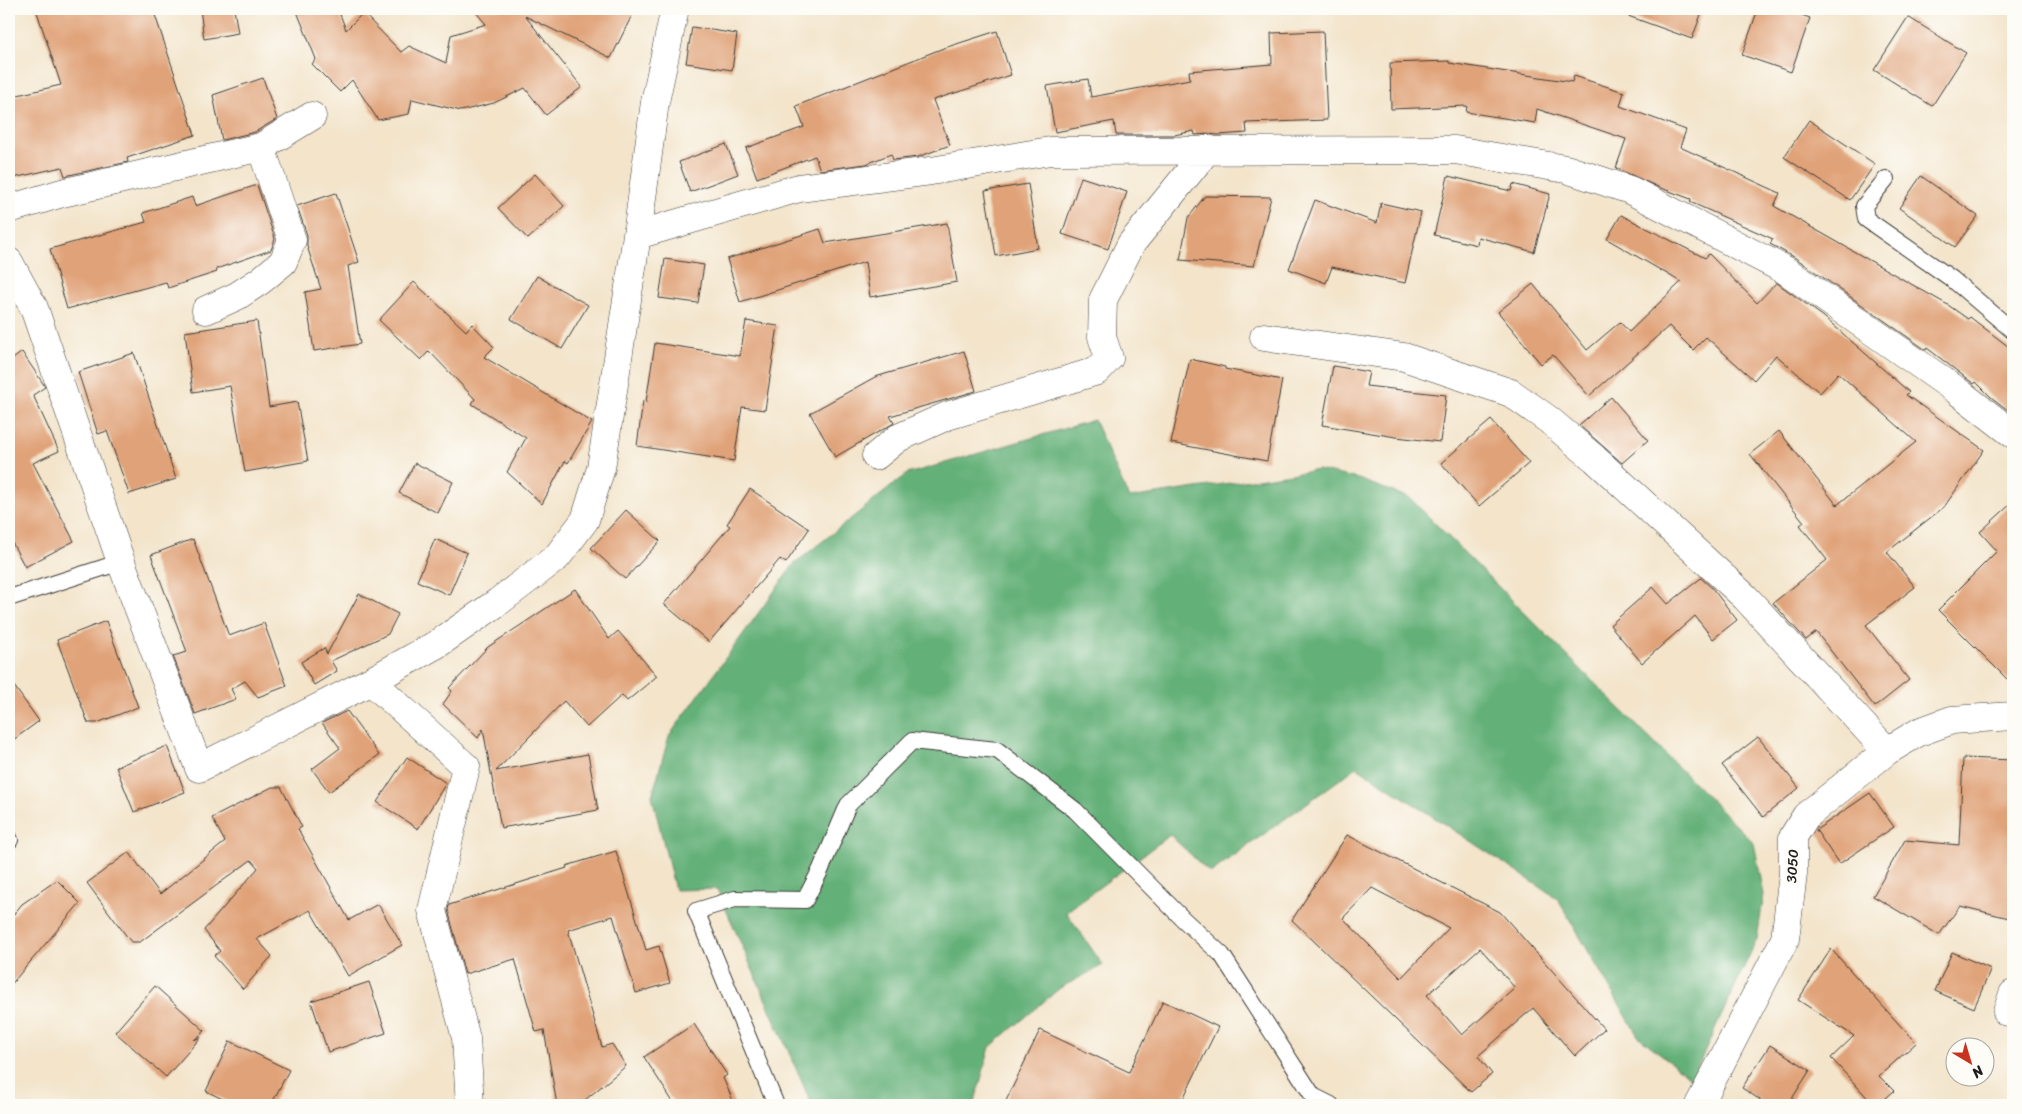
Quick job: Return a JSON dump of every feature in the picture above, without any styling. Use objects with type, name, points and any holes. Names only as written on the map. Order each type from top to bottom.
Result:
[{"type":"street","points":[[9,262],[34,308],[120,562],[199,768],[371,681],[438,643],[498,602],[557,557],[585,520],[600,468],[637,235],[655,102],[673,10]]},
{"type":"street","points":[[9,209],[62,193],[261,147],[312,116]]},
{"type":"street","points":[[206,310],[237,296],[260,281],[283,262],[292,240],[261,147]]},
{"type":"street","points":[[637,235],[799,188],[931,171],[1050,151],[1208,149],[1455,150],[1566,168],[1630,190],[1785,270],[1956,390],[2013,434]]},
{"type":"street","points":[[876,456],[898,438],[947,416],[1097,371],[1109,358],[1102,337],[1103,300],[1131,244],[1208,149]]},
{"type":"street","points":[[1264,337],[1404,357],[1511,393],[1549,420],[1595,459],[1746,597],[1887,751]]},
{"type":"street","points":[[371,681],[466,767],[432,910],[466,1038],[470,1105]]},
{"type":"street","name":"3050","points":[[1699,1105],[1785,939],[1793,874],[1794,837],[1806,816],[1887,751],[1919,732],[1952,720],[2013,716]]},
{"type":"lane","points":[[1886,179],[1864,206],[1866,219],[1952,279],[2013,330]]},
{"type":"lane","points":[[9,598],[120,562]]},
{"type":"lane","points":[[776,1105],[696,911],[735,899],[805,900],[820,871],[848,805],[912,741],[997,750],[1075,810],[1222,955],[1313,1096],[1331,1105]]},
{"type":"green space","points":[[1094,420],[1129,498],[1318,470],[1358,479],[1410,498],[1754,843],[1764,894],[1757,939],[1692,1079],[1638,1036],[1557,898],[1357,767],[1210,873],[1170,835],[1066,912],[1103,965],[1060,988],[990,1047],[974,1105],[812,1105],[717,889],[675,890],[652,796],[669,736],[794,564],[907,474]]},
{"type":"building","points":[[36,9],[153,9],[195,135],[127,158],[128,162],[65,176],[62,167],[9,179],[9,97],[61,85]]},
{"type":"building","points":[[200,9],[234,9],[238,33],[204,39]]},
{"type":"building","points":[[296,9],[338,9],[346,30],[363,13],[401,52],[409,46],[446,63],[451,35],[486,24],[473,9],[635,9],[611,58],[525,16],[582,87],[546,115],[525,88],[494,103],[461,111],[412,99],[409,114],[378,120],[352,80],[340,92],[312,64],[316,59]]},
{"type":"building","points":[[1617,9],[1703,9],[1692,39],[1617,12]]},
{"type":"building","points":[[1758,9],[1784,9],[1810,18],[1791,72],[1742,55]]},
{"type":"building","points":[[1908,17],[1966,53],[1932,106],[1874,70]]},
{"type":"building","points":[[692,27],[737,34],[732,70],[686,63]]},
{"type":"building","points":[[997,31],[1011,75],[933,100],[950,145],[918,157],[893,160],[891,154],[866,164],[820,170],[815,156],[757,178],[746,148],[804,127],[796,106],[941,49]]},
{"type":"building","points":[[1323,31],[1327,120],[1246,123],[1247,133],[1218,135],[1195,135],[1194,131],[1174,135],[1116,135],[1114,121],[1055,132],[1047,86],[1088,79],[1091,97],[1190,79],[1189,71],[1272,64],[1271,33]]},
{"type":"building","points":[[1449,61],[1449,63],[1572,82],[1574,76],[1624,92],[1620,106],[1686,130],[1680,147],[1780,193],[1774,206],[1948,305],[1968,319],[1970,317],[2013,350],[2013,414],[1991,397],[1976,382],[1974,384],[1927,348],[1926,350],[1794,257],[1770,244],[1773,239],[1690,202],[1691,199],[1658,187],[1616,168],[1626,139],[1537,109],[1535,123],[1466,112],[1467,106],[1391,109],[1390,63]]},
{"type":"building","points":[[263,78],[277,119],[255,132],[222,140],[213,95]]},
{"type":"building","points":[[1809,120],[1875,164],[1850,200],[1784,157]]},
{"type":"building","points":[[726,144],[738,174],[690,192],[679,162]]},
{"type":"building","points":[[535,174],[564,206],[528,239],[498,208]]},
{"type":"building","points":[[1448,176],[1511,191],[1513,184],[1550,194],[1534,252],[1478,237],[1477,245],[1434,235]]},
{"type":"building","points":[[1921,176],[1978,216],[1955,247],[1899,208]]},
{"type":"building","points":[[1081,177],[1127,192],[1108,249],[1062,234]]},
{"type":"building","points":[[1028,184],[1038,248],[996,256],[985,191]]},
{"type":"building","points":[[257,185],[275,239],[271,250],[216,269],[217,272],[168,288],[166,282],[67,309],[50,249],[146,222],[143,213],[192,197],[195,206]]},
{"type":"building","points":[[336,193],[359,262],[348,266],[360,344],[314,351],[305,292],[321,289],[307,246],[307,235],[297,206]]},
{"type":"building","points":[[1205,196],[1271,197],[1254,266],[1180,260],[1188,218]]},
{"type":"building","points":[[1315,200],[1377,223],[1381,203],[1421,212],[1405,283],[1332,267],[1326,283],[1289,269]]},
{"type":"building","points":[[1621,215],[1705,258],[1709,254],[1757,303],[1777,283],[1824,317],[1909,392],[1906,395],[1984,450],[1944,507],[1887,552],[1915,587],[1866,625],[1909,680],[1875,707],[1816,632],[1806,640],[1773,603],[1827,560],[1800,525],[1804,522],[1750,454],[1779,431],[1837,505],[1916,442],[1838,373],[1820,393],[1776,355],[1754,380],[1706,337],[1693,350],[1669,326],[1589,396],[1553,355],[1541,364],[1498,312],[1533,284],[1587,350],[1620,322],[1629,332],[1681,282],[1607,239]]},
{"type":"building","points":[[947,223],[957,282],[870,297],[865,262],[740,302],[727,259],[820,229],[825,243]]},
{"type":"building","points":[[665,259],[704,265],[698,303],[659,298]]},
{"type":"building","points":[[537,276],[588,305],[562,349],[511,319]]},
{"type":"building","points":[[414,282],[466,331],[472,324],[494,347],[484,357],[592,422],[568,463],[565,461],[542,504],[507,472],[526,438],[472,404],[475,399],[429,351],[421,360],[379,320]]},
{"type":"building","points":[[257,321],[269,407],[297,402],[308,461],[245,472],[230,386],[193,392],[185,332]]},
{"type":"building","points":[[746,321],[778,326],[765,410],[742,407],[734,461],[637,446],[643,401],[646,402],[655,343],[740,356]]},
{"type":"building","points":[[964,351],[976,391],[890,416],[894,423],[835,457],[810,413],[875,377]]},
{"type":"building","points":[[22,352],[45,387],[33,395],[59,451],[33,463],[74,541],[25,567],[9,537],[9,362]]},
{"type":"building","points":[[134,353],[176,479],[129,494],[107,431],[98,434],[78,372]]},
{"type":"building","points":[[1190,359],[1225,367],[1225,369],[1282,380],[1267,461],[1171,443]]},
{"type":"building","points":[[1333,366],[1369,372],[1366,386],[1446,395],[1440,442],[1322,425]]},
{"type":"building","points":[[1611,397],[1648,440],[1622,463],[1579,425]]},
{"type":"building","points":[[1491,420],[1529,463],[1479,506],[1441,463]]},
{"type":"building","points":[[415,463],[453,482],[438,513],[399,493]]},
{"type":"building","points":[[750,489],[809,529],[786,563],[780,559],[709,642],[664,604],[730,526],[727,524]]},
{"type":"building","points":[[2013,502],[2013,685],[1938,610],[1997,551],[1980,532]]},
{"type":"building","points":[[626,510],[660,541],[625,579],[591,548]]},
{"type":"building","points":[[193,539],[229,636],[264,623],[287,686],[258,697],[245,681],[231,689],[236,699],[195,714],[173,656],[187,652],[151,555]]},
{"type":"building","points":[[435,539],[467,553],[449,595],[417,581]]},
{"type":"building","points":[[1701,578],[1712,588],[1737,620],[1713,639],[1695,616],[1642,663],[1610,625],[1653,587],[1668,604]]},
{"type":"building","points":[[575,589],[609,639],[618,631],[657,676],[627,701],[622,695],[587,727],[564,701],[496,771],[588,754],[598,810],[501,828],[483,729],[478,738],[443,704],[452,691],[449,688],[488,647]]},
{"type":"building","points":[[359,594],[398,614],[388,634],[331,661],[337,671],[314,685],[301,662],[324,648],[327,654]]},
{"type":"building","points":[[106,621],[138,707],[97,723],[88,723],[57,640]]},
{"type":"building","points":[[9,679],[39,721],[9,743]]},
{"type":"building","points":[[347,711],[379,755],[329,792],[312,769],[340,748],[322,723]]},
{"type":"building","points":[[1758,737],[1799,788],[1763,817],[1722,765]]},
{"type":"building","points":[[167,746],[185,792],[134,812],[116,767]]},
{"type":"building","points":[[407,757],[446,783],[418,829],[377,802]]},
{"type":"building","points":[[1963,758],[2013,760],[2013,919],[1960,906],[1939,935],[1873,896],[1905,840],[1959,845]]},
{"type":"building","points":[[272,787],[281,787],[302,827],[298,829],[349,920],[378,904],[402,945],[348,976],[310,910],[257,939],[272,956],[243,989],[214,956],[220,951],[204,930],[258,868],[251,860],[140,942],[131,942],[87,883],[129,852],[160,894],[225,842],[212,818]]},
{"type":"building","points":[[1870,793],[1894,827],[1839,864],[1816,830]]},
{"type":"building","points":[[1347,835],[1500,912],[1604,1029],[1575,1056],[1533,1008],[1478,1056],[1492,1074],[1471,1092],[1292,920]],"holes":[[[1372,888],[1449,928],[1401,978],[1343,918]],[[1480,948],[1515,988],[1462,1035],[1427,995]]]},
{"type":"building","points":[[616,851],[646,950],[659,946],[670,983],[636,993],[613,916],[568,930],[602,1047],[612,1044],[626,1066],[579,1105],[557,1105],[544,1030],[536,1032],[515,959],[465,974],[448,910],[449,905]]},
{"type":"building","points":[[57,880],[80,903],[9,987],[9,920],[22,904]]},
{"type":"building","points":[[1831,949],[1916,1043],[1879,1076],[1894,1091],[1878,1105],[1874,1105],[1831,1058],[1854,1036],[1798,1000]]},
{"type":"building","points":[[1952,952],[1991,969],[1974,1008],[1935,991]]},
{"type":"building","points":[[369,982],[386,1033],[328,1052],[311,1001]]},
{"type":"building","points":[[155,986],[205,1031],[194,1040],[201,1037],[166,1077],[115,1032]]},
{"type":"building","points":[[1163,1001],[1218,1027],[1180,1105],[1004,1105],[1040,1030],[1129,1072]]},
{"type":"building","points":[[694,1024],[727,1075],[723,1078],[735,1105],[675,1105],[644,1057]]},
{"type":"building","points":[[230,1041],[289,1070],[271,1105],[235,1105],[206,1091]]},
{"type":"building","points":[[1770,1045],[1810,1070],[1788,1105],[1768,1105],[1742,1088]]}]
